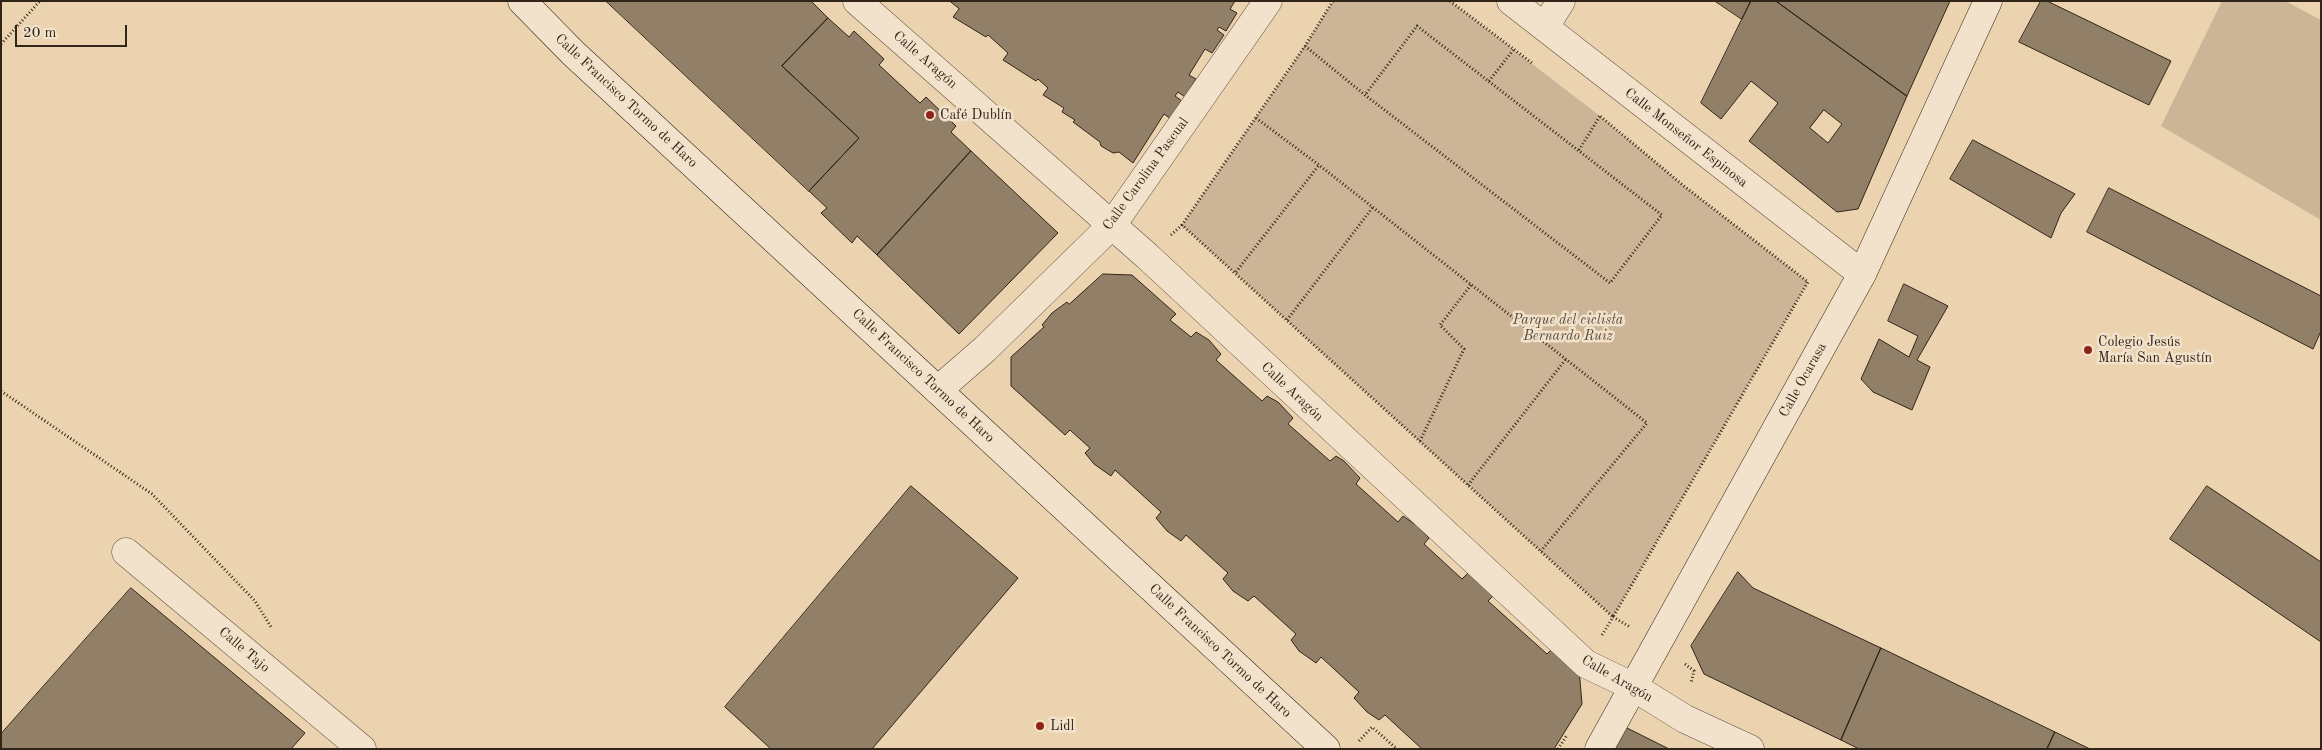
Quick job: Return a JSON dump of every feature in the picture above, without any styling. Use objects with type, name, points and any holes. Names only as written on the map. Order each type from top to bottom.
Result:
[{"type":"street","name":"Calle Francisco Tormo de Haro","points":[[522,1],[573,53],[1326,749]]},
{"type":"street","name":"Calle Aragón","points":[[857,1],[1112,225],[1586,664],[1632,686],[1684,719],[1750,749]]},
{"type":"street","name":"Calle Carolina Pascual","points":[[938,390],[985,349],[1112,225],[1268,1]]},
{"type":"street","name":"Calle Monseñor Espinosa","points":[[1511,1],[1862,274]]},
{"type":"street","points":[[1545,27],[1561,1]]},
{"type":"street","name":"Calle Ocarasa","points":[[1599,749],[1632,686],[1862,274],[1988,1]]},
{"type":"street","name":"Calle Tajo","points":[[126,552],[362,749]]},
{"type":"path","points":[[1,44],[40,1]]},
{"type":"path","points":[[1333,1],[1305,46],[1182,225],[1236,272],[1613,617],[1808,282],[1684,186],[1592,110]]},
{"type":"path","points":[[1450,1],[1538,67]]},
{"type":"path","points":[[1305,46],[1365,95],[1610,283],[1662,215],[1417,26],[1365,95]]},
{"type":"path","points":[[1489,81],[1514,49]]},
{"type":"path","points":[[1579,150],[1600,116]]},
{"type":"path","points":[[1256,118],[1319,164],[1647,423],[1541,551]]},
{"type":"path","points":[[1236,272],[1319,164]]},
{"type":"path","points":[[1287,320],[1373,207]]},
{"type":"path","points":[[1420,441],[1464,348],[1440,325],[1471,285]]},
{"type":"path","points":[[1468,485],[1566,360]]},
{"type":"path","points":[[1,391],[152,494],[254,601],[276,634]]},
{"type":"path","points":[[1359,742],[1372,727],[1397,749]]},
{"type":"green space","name":"Parque del ciclista Bernardo Ruiz","points":[[1333,1],[1450,1],[1600,116],[1684,186],[1808,282],[1613,617],[1182,225],[1305,46]]},
{"type":"green space","points":[[2222,1],[2285,1],[2321,20],[2321,220],[2161,126]]},
{"type":"building","points":[[606,1],[811,1],[828,18],[782,66],[859,138],[809,191]]},
{"type":"building","points":[[950,1],[1235,1],[1230,9],[1237,13],[1226,31],[1219,27],[1217,30],[1224,35],[1212,53],[1205,49],[1189,75],[1196,79],[1185,97],[1178,92],[1175,96],[1182,101],[1171,119],[1164,114],[1133,163],[1119,152],[1113,153],[1101,146],[1100,142],[1073,122],[1075,120],[1062,112],[1064,108],[1043,95],[1048,88],[1038,79],[1036,81],[1003,60],[1008,53],[988,35],[986,37],[953,17],[959,9]]},
{"type":"building","points":[[1715,1],[1751,1],[1742,19]]},
{"type":"building","points":[[1751,1],[1776,1],[1907,96],[1858,209],[1837,212],[1749,141],[1778,103],[1751,81],[1721,119],[1701,103]],"holes":[[[1824,110],[1842,124],[1828,143],[1810,128]]]},
{"type":"building","points":[[1776,1],[1950,1],[1907,96]]},
{"type":"building","points":[[2041,1],[2047,1],[2171,61],[2149,105],[2019,42]]},
{"type":"building","points":[[828,18],[849,37],[854,31],[884,59],[879,65],[920,103],[926,97],[956,126],[951,132],[971,151],[877,255],[857,236],[852,243],[821,213],[827,208],[809,191],[859,138],[782,66]]},
{"type":"building","points":[[1973,140],[2075,194],[2061,213],[2051,238],[1950,179]]},
{"type":"building","points":[[971,151],[1058,233],[959,334],[877,255]]},
{"type":"building","points":[[2109,188],[2321,296],[2321,331],[2313,349],[2087,232]]},
{"type":"building","points":[[1103,274],[1132,275],[1176,314],[1170,320],[1191,337],[1196,332],[1209,340],[1221,354],[1216,360],[1262,401],[1267,396],[1278,402],[1293,418],[1288,424],[1330,461],[1336,456],[1344,461],[1360,478],[1356,484],[1398,522],[1403,516],[1416,525],[1429,538],[1424,544],[1462,579],[1468,573],[1482,583],[1493,596],[1488,601],[1547,654],[1554,647],[1579,669],[1582,704],[1554,749],[1422,749],[1385,715],[1379,720],[1367,712],[1354,698],[1359,692],[1321,657],[1316,663],[1299,651],[1291,640],[1296,634],[1254,596],[1248,601],[1233,591],[1223,579],[1228,573],[1186,535],[1181,541],[1167,531],[1156,518],[1161,512],[1115,470],[1111,476],[1094,464],[1085,453],[1090,448],[1070,430],[1065,435],[1011,386],[1011,357],[1044,327],[1042,325],[1052,313],[1067,302],[1069,304]]},
{"type":"building","points":[[1904,284],[1948,306],[1917,360],[1930,367],[1912,410],[1873,392],[1861,379],[1879,339],[1909,357],[1918,336],[1888,321]]},
{"type":"building","points":[[911,486],[1018,578],[872,749],[771,749],[725,707]]},
{"type":"building","points":[[2207,486],[2321,562],[2321,642],[2170,539]]},
{"type":"building","points":[[1738,572],[1753,588],[1881,648],[1841,740],[1704,674],[1691,646]]},
{"type":"building","points":[[131,588],[305,733],[291,749],[1,749],[1,734]]},
{"type":"building","points":[[1881,648],[2055,732],[2047,749],[1859,749],[1841,740]]},
{"type":"building","points":[[1625,727],[1669,749],[1614,749]]},
{"type":"building","points":[[2055,732],[2090,749],[2047,749]]},
{"type":"place","name":"Café Dublín","points":[[930,115]]},
{"type":"place","name":"Colegio Jesús María San Agustín","points":[[2088,350]]},
{"type":"place","name":"Lidl","points":[[1040,726]]}]
